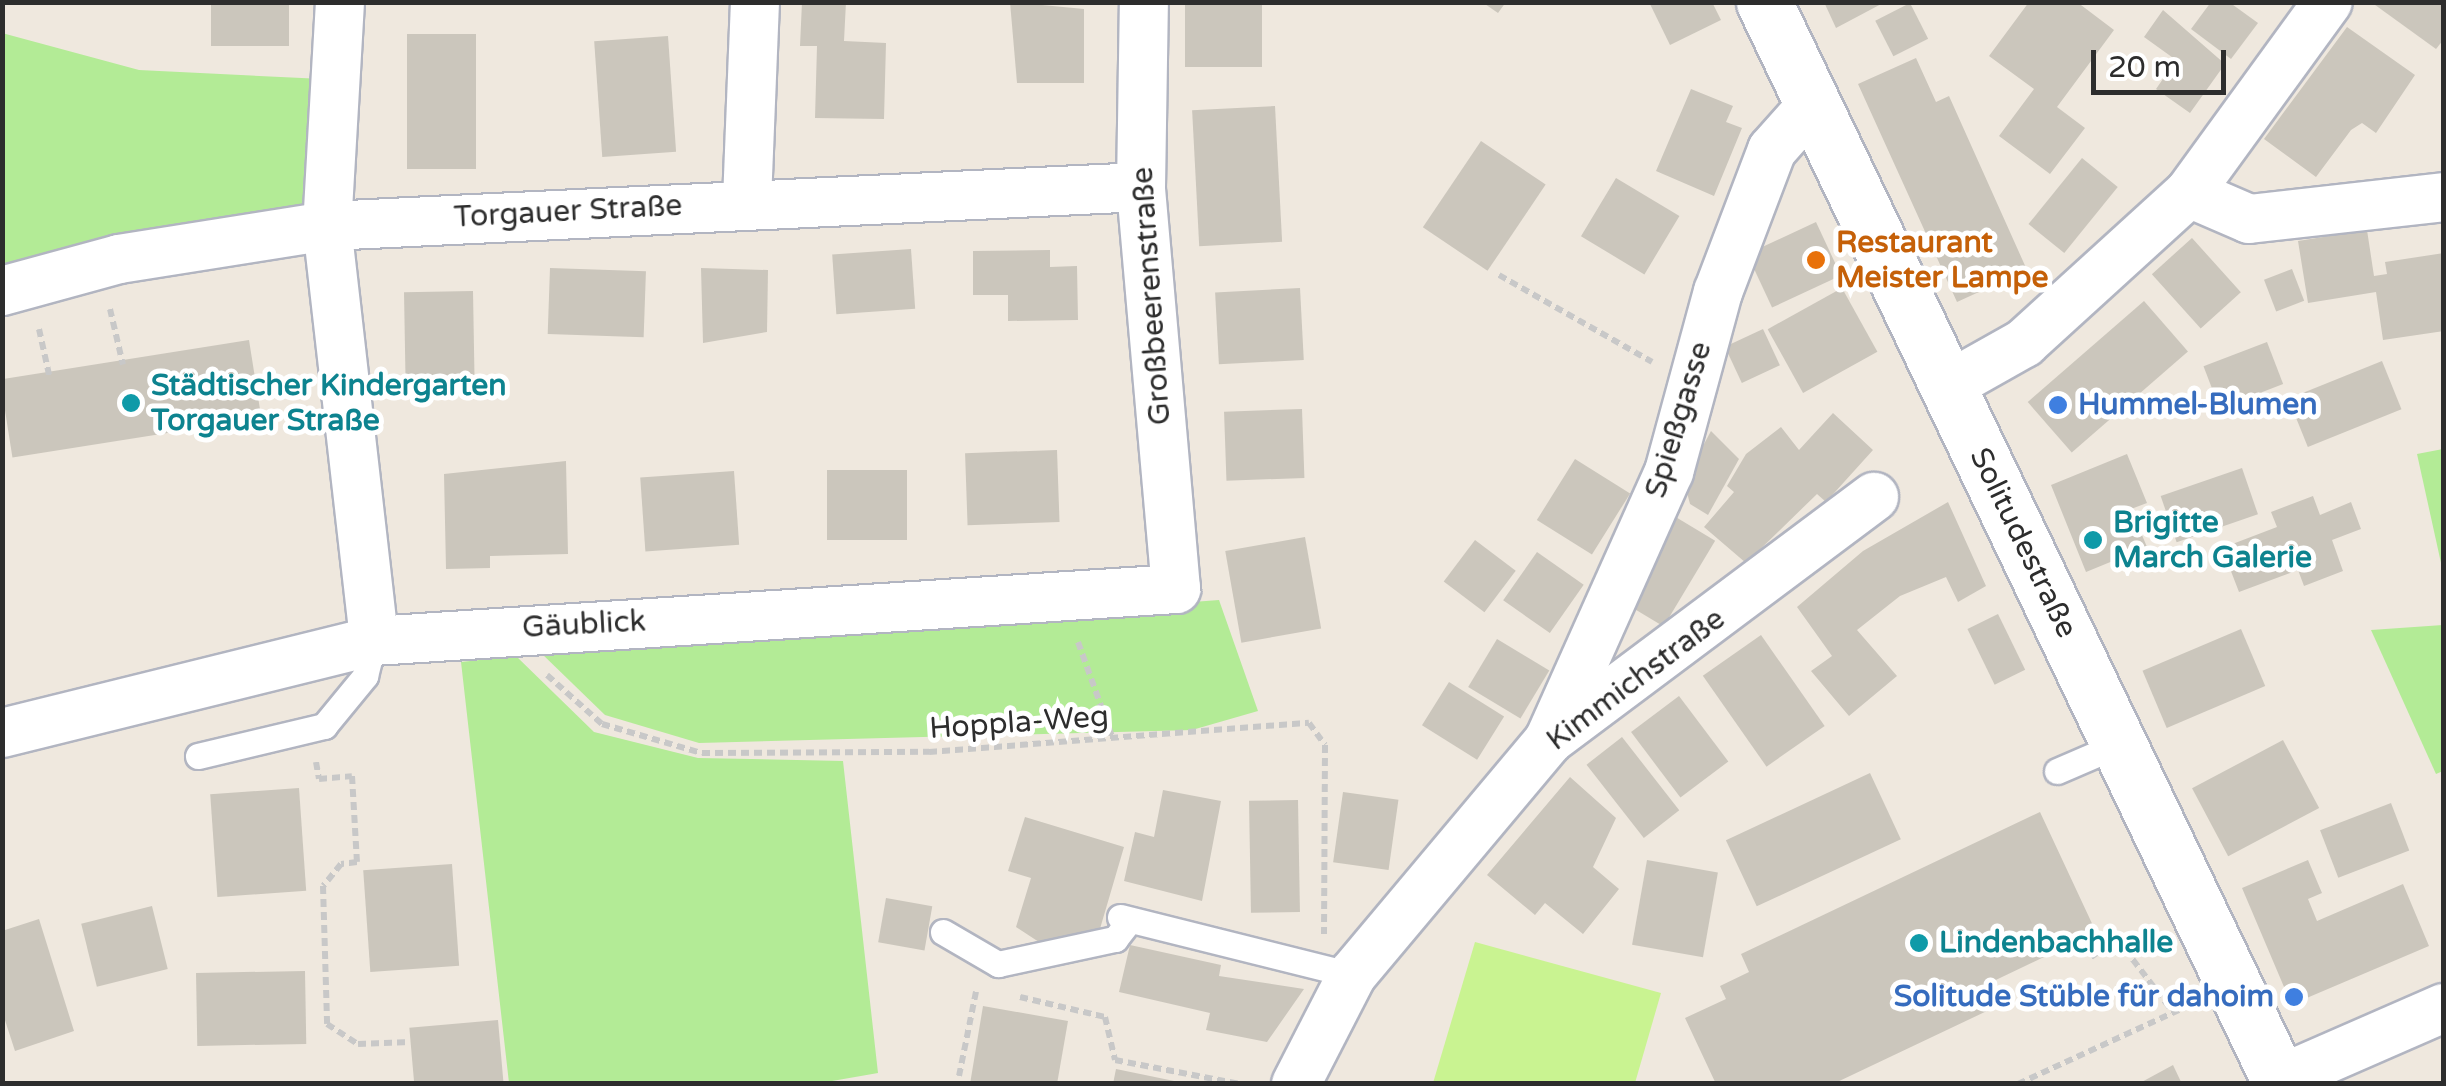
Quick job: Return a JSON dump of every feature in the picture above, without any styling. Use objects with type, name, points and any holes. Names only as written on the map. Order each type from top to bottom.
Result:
[{"type":"main road","name":"Solitudestraße","points":[[1764,2],[1946,388],[2122,743],[2280,1082]]},
{"type":"street","points":[[340,2],[327,226],[374,640]]},
{"type":"street","points":[[748,201],[755,2]]},
{"type":"street","name":"Großbeerenstraße","points":[[1144,2],[1141,187],[1176,590]]},
{"type":"street","points":[[1946,388],[2024,343],[2189,194],[2328,2]]},
{"type":"street","name":"Spießgasse","points":[[1548,740],[1670,472],[1692,384],[1772,150],[1812,105]]},
{"type":"street","name":"Torgauer Straße","points":[[2,291],[100,264],[327,226],[748,201],[1141,187]]},
{"type":"street","points":[[2189,194],[2250,218],[2444,196]]},
{"type":"street","name":"Kimmichstraße","points":[[1296,1084],[1352,975],[1548,740],[1874,497]]},
{"type":"street","name":"Gäublick","points":[[2,733],[374,640],[1176,590]]},
{"type":"street","points":[[2280,1082],[2444,1008]]},
{"type":"lane","points":[[198,756],[324,726],[365,676],[374,640]]},
{"type":"lane","points":[[2057,771],[2122,743]]},
{"type":"lane","points":[[943,932],[998,964],[1116,938],[1125,918],[1352,975]]},
{"type":"path","points":[[100,264],[123,365]]},
{"type":"path","points":[[1499,276],[1692,384]]},
{"type":"path","points":[[1062,599],[1113,739]]},
{"type":"path","name":"Hoppla-Weg","points":[[507,629],[602,724],[702,753],[1113,739],[1309,723],[1325,745],[1324,940],[1352,975]]},
{"type":"path","points":[[300,763],[316,762],[319,779],[352,776],[358,862],[341,864],[323,886],[328,1024],[358,1044],[410,1042]]},
{"type":"path","points":[[2091,958],[2116,939],[2174,1012]]},
{"type":"path","points":[[2018,1084],[2232,986]]},
{"type":"path","points":[[959,1076],[976,989],[995,993]]},
{"type":"path","points":[[1013,996],[1105,1017],[1116,1060],[1240,1084]]},
{"type":"green space","points":[[2,33],[139,70],[323,79],[315,207],[3,278]]},
{"type":"green space","points":[[2444,449],[2443,572],[2417,454]]},
{"type":"green space","points":[[1219,600],[1258,711],[1192,730],[699,743],[605,715],[540,652]]},
{"type":"green space","points":[[2443,625],[2443,771],[2436,774],[2371,630]]},
{"type":"green space","points":[[516,656],[594,732],[698,758],[843,761],[878,1073],[815,1084],[509,1083],[461,662]]},
{"type":"green space","points":[[1475,942],[1661,993],[1635,1083],[1433,1083]]},
{"type":"building","points":[[211,2],[289,2],[289,46],[211,46]]},
{"type":"building","points":[[802,2],[846,2],[844,41],[886,43],[884,119],[815,118],[817,46],[800,46]]},
{"type":"building","points":[[1010,2],[1084,9],[1084,83],[1017,83]]},
{"type":"building","points":[[1185,2],[1262,2],[1262,67],[1185,67]]},
{"type":"building","points":[[1482,2],[1506,2],[1498,13]]},
{"type":"building","points":[[1649,2],[1712,2],[1721,20],[1670,45]]},
{"type":"building","points":[[1824,2],[1885,2],[1836,28]]},
{"type":"building","points":[[2029,2],[2077,2],[2114,30],[2057,107],[2085,128],[2050,174],[1999,136],[2034,89],[1989,56]]},
{"type":"building","points":[[2211,2],[2229,2],[2258,23],[2231,59],[2191,29]]},
{"type":"building","points":[[2371,2],[2444,2],[2444,39],[2436,49]]},
{"type":"building","points":[[1910,3],[1928,39],[1893,56],[1875,21]]},
{"type":"building","points":[[2163,10],[2225,64],[2190,113],[2156,89],[2176,60],[2144,37]]},
{"type":"building","points":[[2347,27],[2415,75],[2376,133],[2362,123],[2351,130],[2316,177],[2264,139]]},
{"type":"building","points":[[407,34],[476,34],[476,169],[407,169]]},
{"type":"building","points":[[668,36],[676,152],[602,157],[594,41]]},
{"type":"building","points":[[1916,58],[1936,102],[1949,96],[2027,270],[1957,302],[1858,84]]},
{"type":"building","points":[[1691,89],[1733,106],[1726,122],[1742,128],[1714,196],[1656,171]]},
{"type":"building","points":[[1275,106],[1282,242],[1199,246],[1192,110]]},
{"type":"building","points":[[1481,141],[1546,185],[1488,271],[1423,227]]},
{"type":"building","points":[[2082,158],[2118,187],[2064,253],[2029,224]]},
{"type":"building","points":[[1616,178],[1679,216],[1644,274],[1581,236]]},
{"type":"building","points":[[1816,222],[1841,275],[1772,308],[1747,254]]},
{"type":"building","points":[[2367,230],[2374,276],[2387,274],[2385,262],[2444,253],[2444,331],[2383,340],[2376,292],[2308,303],[2298,241]]},
{"type":"building","points":[[2192,238],[2241,292],[2201,328],[2152,274]]},
{"type":"building","points":[[911,249],[915,309],[836,314],[832,255]]},
{"type":"building","points":[[1050,250],[1050,267],[1077,266],[1078,320],[1008,321],[1008,295],[973,295],[973,251]]},
{"type":"building","points":[[550,268],[646,271],[644,337],[548,334]]},
{"type":"building","points":[[701,268],[768,270],[767,332],[703,343]]},
{"type":"building","points":[[2292,269],[2304,301],[2276,311],[2264,280]]},
{"type":"building","points":[[1300,288],[1304,360],[1219,364],[1215,292]]},
{"type":"building","points":[[1842,288],[1877,352],[1803,393],[1768,329]]},
{"type":"building","points":[[473,291],[475,378],[406,379],[404,292]]},
{"type":"building","points":[[2144,301],[2188,352],[2072,453],[2028,402]]},
{"type":"building","points":[[1763,329],[1780,365],[1742,383],[1725,347]]},
{"type":"building","name":"Städtischer Kindergarten Torgauer Straße","points":[[249,340],[261,418],[12,457],[2,379]]},
{"type":"building","points":[[2267,342],[2283,384],[2220,408],[2204,366]]},
{"type":"building","points":[[2382,361],[2401,409],[2308,447],[2288,399]]},
{"type":"building","points":[[1302,409],[1304,478],[1226,481],[1224,412]]},
{"type":"building","points":[[1833,413],[1873,450],[1826,502],[1817,494],[1746,563],[1704,527],[1734,492],[1727,486],[1746,454],[1781,427],[1799,450]]},
{"type":"building","points":[[1711,431],[1739,459],[1708,515],[1690,504],[1684,481]]},
{"type":"building","points":[[1057,450],[1060,522],[968,525],[965,453]]},
{"type":"building","points":[[2127,454],[2147,503],[2131,509],[2147,547],[2086,572],[2051,485]]},
{"type":"building","points":[[1575,459],[1630,493],[1592,555],[1537,520]]},
{"type":"building","points":[[566,461],[568,554],[490,556],[490,568],[446,569],[444,474]]},
{"type":"building","points":[[2242,468],[2258,514],[2177,542],[2161,496]]},
{"type":"building","points":[[827,470],[907,470],[907,540],[827,540]]},
{"type":"building","points":[[734,471],[739,545],[645,551],[640,478]]},
{"type":"building","points":[[2313,496],[2320,515],[2351,502],[2361,529],[2332,540],[2343,571],[2304,586],[2298,570],[2239,592],[2222,548],[2277,527],[2271,512]]},
{"type":"building","points":[[1948,502],[1986,586],[1958,602],[1946,577],[1900,596],[1857,630],[1897,676],[1849,716],[1811,671],[1832,656],[1797,607],[1863,551]]},
{"type":"building","points":[[1674,516],[1715,541],[1664,626],[1622,602]]},
{"type":"building","points":[[1305,537],[1321,629],[1241,643],[1225,551]]},
{"type":"building","points":[[1475,540],[1516,571],[1484,612],[1444,582]]},
{"type":"building","points":[[1537,552],[1584,585],[1550,633],[1503,600]]},
{"type":"building","points":[[1998,614],[2025,670],[1995,685],[1967,629]]},
{"type":"building","points":[[2241,629],[2265,686],[2167,728],[2143,671]]},
{"type":"building","points":[[1761,635],[1825,726],[1767,767],[1703,676]]},
{"type":"building","points":[[1497,639],[1549,670],[1520,718],[1468,687]]},
{"type":"building","points":[[1449,682],[1504,716],[1477,760],[1422,725]]},
{"type":"building","points":[[1679,696],[1728,761],[1680,798],[1631,732]]},
{"type":"building","points":[[1622,737],[1679,810],[1644,838],[1587,765]]},
{"type":"building","points":[[2283,740],[2319,808],[2228,856],[2192,788]]},
{"type":"building","points":[[1870,773],[1901,839],[1757,906],[1726,840]]},
{"type":"building","points":[[1570,777],[1616,818],[1593,867],[1619,889],[1583,934],[1545,903],[1535,915],[1487,875]]},
{"type":"building","points":[[299,788],[306,891],[217,897],[210,794]]},
{"type":"building","points":[[1163,790],[1221,801],[1202,901],[1124,881],[1135,832],[1154,837]]},
{"type":"building","points":[[1343,792],[1398,800],[1389,870],[1333,862]]},
{"type":"building","points":[[1298,800],[1300,912],[1251,913],[1249,801]]},
{"type":"building","points":[[2391,803],[2409,851],[2338,878],[2320,830]]},
{"type":"building","name":"Lindenbachhalle","points":[[2040,812],[2096,932],[1979,988],[1989,1010],[1833,1084],[1716,1084],[1685,1018],[1726,999],[1720,986],[1749,972],[1741,954]]},
{"type":"building","points":[[1025,817],[1124,847],[1097,939],[1039,942],[1016,927],[1031,878],[1008,871]]},
{"type":"building","points":[[1647,860],[1718,873],[1703,957],[1632,945]]},
{"type":"building","points":[[2308,860],[2322,893],[2308,899],[2317,921],[2403,884],[2429,946],[2302,1000],[2287,994],[2242,888]]},
{"type":"building","points":[[452,864],[459,966],[370,972],[363,870]]},
{"type":"building","points":[[886,898],[932,906],[924,950],[878,942]]},
{"type":"building","points":[[152,906],[168,969],[97,987],[81,924]]},
{"type":"building","points":[[39,919],[74,1031],[15,1051],[2,1011],[2,931]]},
{"type":"building","points":[[1130,945],[1221,965],[1219,976],[1304,989],[1267,1042],[1206,1030],[1210,1013],[1119,992]]},
{"type":"building","points":[[305,971],[306,1044],[197,1046],[196,973]]},
{"type":"building","points":[[983,1006],[1068,1021],[1057,1084],[970,1084]]},
{"type":"building","points":[[498,1020],[504,1084],[414,1084],[409,1028]]},
{"type":"building","points":[[2173,1065],[2182,1084],[2138,1084]]},
{"type":"building","points":[[1116,1069],[1179,1082],[1179,1084],[1113,1084]]},
{"type":"place","name":"Restaurant Meister Lampe","points":[[1816,260]]},
{"type":"place","name":"Städtischer Kindergarten Torgauer Straße","points":[[131,403]]},
{"type":"place","name":"Hummel-Blumen","points":[[2058,405]]},
{"type":"place","name":"Brigitte March Galerie","points":[[2093,540]]},
{"type":"place","name":"Lindenbachhalle","points":[[1919,943]]},
{"type":"place","name":"Solitude Stüble für dahoim","points":[[2294,997]]}]
